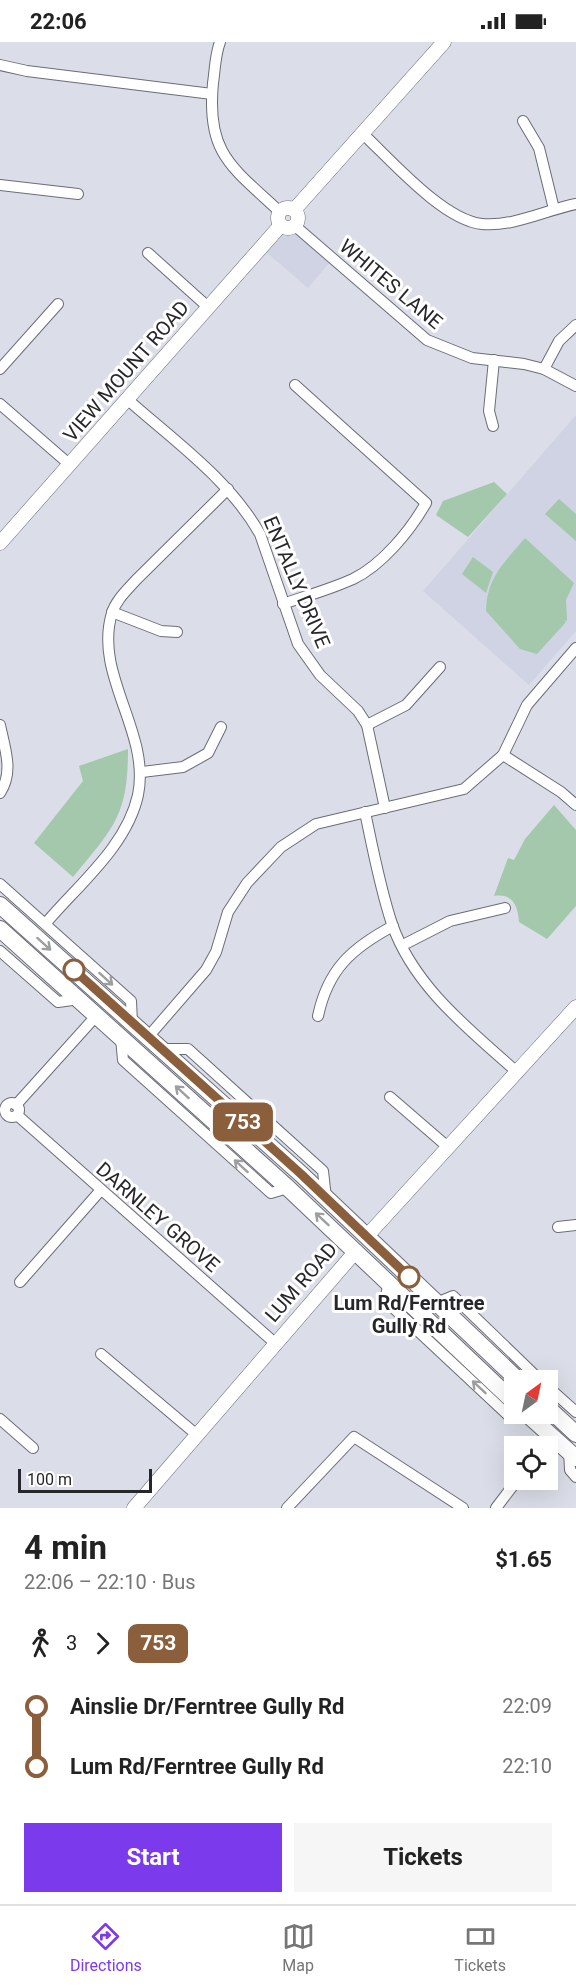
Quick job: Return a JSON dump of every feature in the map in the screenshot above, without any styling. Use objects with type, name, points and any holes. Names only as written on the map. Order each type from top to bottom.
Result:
[{"type":"main road","points":[[0,905],[301,1174],[507,1370]]},
{"type":"main road","points":[[0,929],[288,1188],[504,1392]]},
{"type":"main road","points":[[97,1016],[108,1002]]},
{"type":"main road","points":[[288,1188],[301,1174]]},
{"type":"main road","name":"LUM ROAD","points":[[356,1251],[367,1236]]},
{"type":"main road","points":[[424,1316],[436,1303]]},
{"type":"main road","points":[[558,1418],[576,1434]]},
{"type":"main road","points":[[550,1436],[561,1421]]},
{"type":"main road","points":[[558,1447],[572,1455]]},
{"type":"street","name":"WHITES LANE","points":[[220,42],[212,94],[212,129],[216,143],[236,172],[285,221],[427,340],[455,353],[544,369],[576,386]]},
{"type":"street","points":[[285,221],[297,218],[294,210],[444,42]]},
{"type":"street","points":[[0,65],[27,71],[212,94]]},
{"type":"street","points":[[523,121],[538,148],[554,209]]},
{"type":"street","points":[[362,134],[437,201],[465,219],[481,224],[496,223],[576,204]]},
{"type":"street","points":[[0,185],[78,194]]},
{"type":"street","name":"VIEW MOUNT ROAD","points":[[0,543],[285,221]]},
{"type":"street","points":[[148,253],[208,307]]},
{"type":"street","points":[[0,369],[58,304]]},
{"type":"street","points":[[544,369],[559,341],[576,325]]},
{"type":"street","points":[[493,426],[489,411],[494,360]]},
{"type":"street","points":[[283,604],[352,579],[366,571],[387,552],[426,503],[295,385]]},
{"type":"street","name":"ENTALLY DRIVE","points":[[127,399],[228,489],[243,506],[260,534],[298,644],[308,660],[358,711],[367,725],[385,808]]},
{"type":"street","points":[[0,404],[69,464]]},
{"type":"street","points":[[46,923],[120,837],[131,817],[142,772],[135,737],[113,671],[107,638],[112,612],[121,596],[136,580],[228,489]]},
{"type":"street","points":[[112,612],[161,631],[177,632]]},
{"type":"street","points":[[148,1037],[206,970],[216,952],[228,912],[247,883],[281,847],[316,824],[464,789],[503,754],[527,705],[576,648]]},
{"type":"street","points":[[367,725],[406,705],[440,667]]},
{"type":"street","points":[[0,725],[9,770],[0,793]]},
{"type":"street","points":[[142,772],[183,768],[208,753],[221,727]]},
{"type":"street","points":[[503,754],[561,792],[576,806]]},
{"type":"street","points":[[364,812],[393,926],[415,969],[441,1002],[518,1073]]},
{"type":"street","points":[[0,884],[130,1001],[132,1023]]},
{"type":"street","points":[[403,945],[450,921],[505,908]]},
{"type":"street","points":[[318,1016],[322,998],[348,955],[362,943],[393,926]]},
{"type":"street","points":[[0,951],[58,1002],[79,999]]},
{"type":"street","name":"LUM ROAD","points":[[367,1236],[576,1007]]},
{"type":"street","points":[[8,1111],[97,1016]]},
{"type":"street","points":[[161,1049],[188,1049],[197,1056],[323,1171],[326,1198]]},
{"type":"street","points":[[390,1097],[449,1148]]},
{"type":"street","name":"DARNLEY GROVE","points":[[8,1111],[276,1344]]},
{"type":"street","points":[[20,1282],[100,1191]]},
{"type":"street","points":[[558,1227],[576,1225]]},
{"type":"street","name":"LUM ROAD","points":[[134,1508],[356,1251]]},
{"type":"street","points":[[388,1282],[385,1300],[504,1411]]},
{"type":"street","points":[[436,1303],[453,1296],[530,1370]]},
{"type":"street","points":[[101,1354],[197,1435]]},
{"type":"street","points":[[558,1396],[576,1412]]},
{"type":"street","points":[[0,1419],[33,1448]]},
{"type":"street","points":[[287,1508],[354,1437],[463,1508]]},
{"type":"street","points":[[572,1455],[570,1470],[576,1477]]},
{"type":"street","points":[[496,1508],[510,1490]]},
{"type":"shaded area","points":[[281,233],[295,233],[329,263],[308,288],[265,251]]},
{"type":"shaded area","points":[[576,415],[576,631],[529,685],[423,591]]},
{"type":"green space","points":[[494,482],[507,494],[468,537],[436,515],[443,501]]},
{"type":"green space","points":[[559,499],[576,514],[576,541],[545,514]]},
{"type":"green space","points":[[525,538],[574,583],[566,600],[567,621],[564,620],[566,622],[537,654],[520,649],[486,611],[493,580]]},
{"type":"green space","points":[[473,557],[493,572],[486,593],[462,574]]},
{"type":"green space","points":[[128,749],[125,790],[116,819],[99,845],[73,877],[34,843],[83,781],[79,766]]},
{"type":"green space","points":[[554,805],[576,830],[576,906],[547,939],[519,922],[517,910],[510,898],[494,896],[508,858],[514,860],[525,839]]},
{"type":"bus line","name":"753","points":[[74,970],[301,1174],[409,1277]]},
{"type":"place","name":"Lum Rd/Ferntree Gully Rd","points":[[409,1277]]}]
